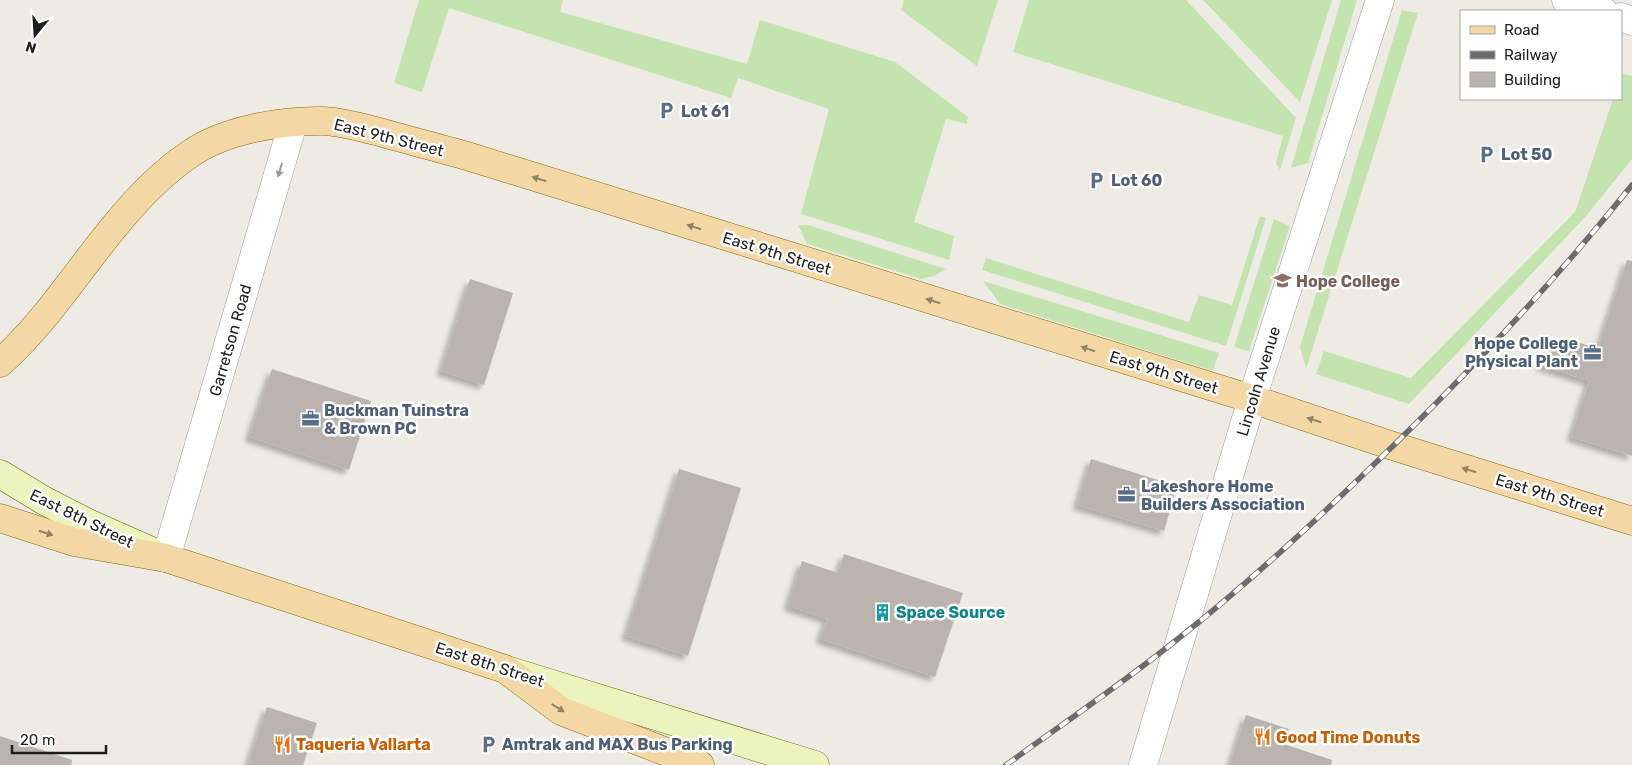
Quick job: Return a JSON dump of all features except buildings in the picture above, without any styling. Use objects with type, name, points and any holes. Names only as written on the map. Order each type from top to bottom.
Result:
[{"type":"main road","name":"East 9th Street","points":[[0,363],[18,348],[114,227],[141,196],[169,169],[191,153],[215,141],[252,129],[325,121],[360,127],[435,147],[1252,399],[1402,449],[1632,521]]},
{"type":"main road","name":"East 8th Street","points":[[0,474],[43,500],[88,523],[166,558],[505,669],[815,765]]},
{"type":"main road","name":"East 8th Street","points":[[0,518],[74,542],[166,558]]},
{"type":"main road","points":[[505,669],[561,711],[700,765]]},
{"type":"street","name":"Lincoln Avenue","points":[[1143,765],[1252,399],[1380,0]]},
{"type":"street","points":[[1566,0],[1600,10]]},
{"type":"street","name":"Garretson Road","points":[[166,558],[293,123]]},
{"type":"green space","points":[[419,0],[563,0],[560,12],[747,64],[760,20],[895,62],[968,117],[967,124],[946,119],[914,222],[954,236],[949,260],[801,214],[829,109],[738,78],[731,98],[449,8],[422,92],[394,83]]},
{"type":"green space","points":[[904,0],[998,0],[977,66],[901,10]]},
{"type":"green space","points":[[1029,0],[1186,0],[1296,118],[1280,170],[1276,163],[1283,136],[1013,52]]},
{"type":"green space","points":[[1203,0],[1332,0],[1300,102]]},
{"type":"green space","points":[[1341,0],[1357,0],[1308,163],[1291,168]]},
{"type":"green space","points":[[1402,10],[1418,13],[1306,369],[1300,347]]},
{"type":"green space","points":[[1622,73],[1632,76],[1632,159],[1586,216],[1409,404],[1316,374],[1324,351],[1411,378],[1575,212],[1613,100],[1622,100]]},
{"type":"green space","points":[[1260,216],[1266,218],[1226,346],[982,270],[986,258],[1189,322],[1199,295],[1232,305]]},
{"type":"green space","points":[[1274,219],[1290,226],[1249,351],[1234,347]]},
{"type":"green space","points":[[798,225],[808,225],[946,269],[934,276],[921,279],[807,244]]},
{"type":"green space","points":[[983,281],[1219,353],[1213,371],[1000,304]]},
{"type":"railway","points":[[1006,765],[1158,655],[1235,592],[1316,520],[1487,351],[1575,253],[1632,185]]},
{"type":"place","name":"Lot 61","points":[[667,111]]},
{"type":"place","name":"Lot 50","points":[[1487,154]]},
{"type":"place","name":"Lot 60","points":[[1097,180]]},
{"type":"place","name":"Hope College","points":[[1282,281]]},
{"type":"place","name":"Hope College Physical Plant","points":[[1592,352]]},
{"type":"place","name":"Buckman Tuinstra & Brown PC","points":[[310,419]]},
{"type":"place","name":"Lakeshore Home Builders Association","points":[[1127,495]]},
{"type":"place","name":"Space Source","points":[[882,612]]},
{"type":"place","name":"Good Time Donuts","points":[[1262,737]]},
{"type":"place","name":"Taqueria Vallarta","points":[[282,744]]},
{"type":"place","name":"Amtrak and MAX Bus Parking","points":[[488,744]]}]
